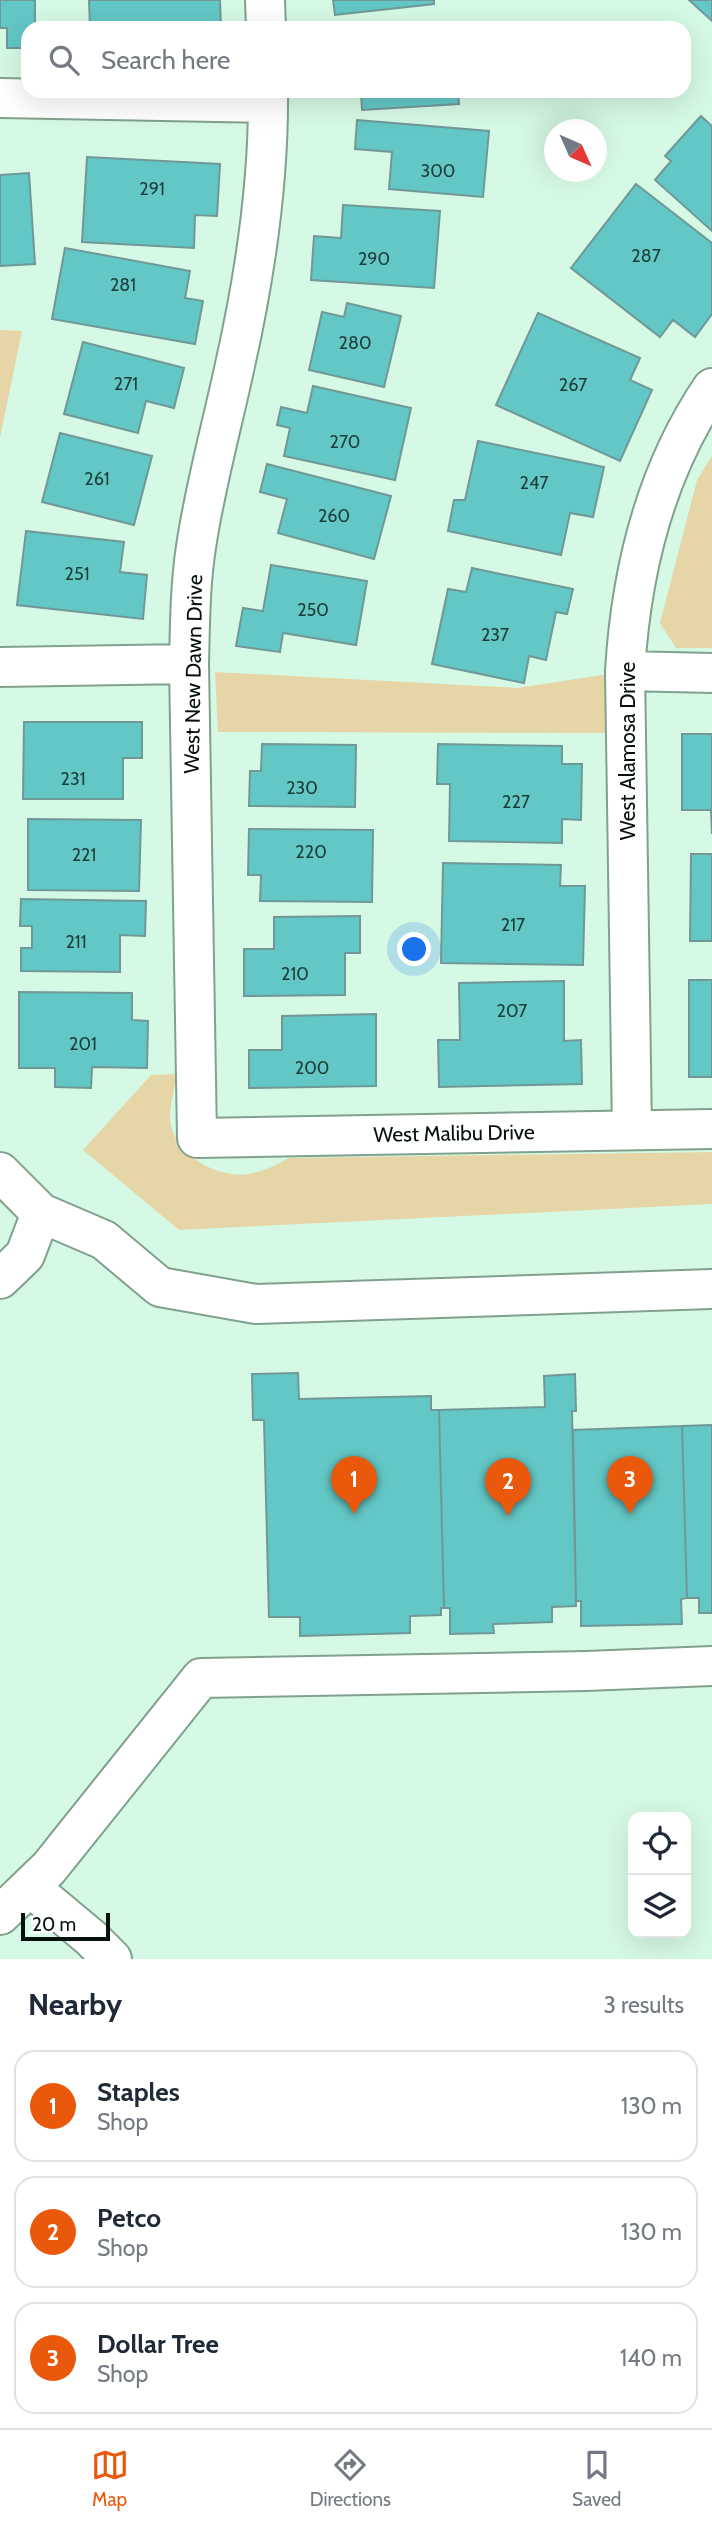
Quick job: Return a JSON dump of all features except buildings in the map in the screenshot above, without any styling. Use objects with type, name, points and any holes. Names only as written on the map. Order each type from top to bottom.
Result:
[{"type":"street","points":[[265,0],[266,21]]},
{"type":"street","points":[[0,98],[21,98]]},
{"type":"street","name":"West New Dawn Drive","points":[[197,1138],[190,602],[196,548],[252,277],[263,190],[268,98]]},
{"type":"street","name":"West Alamosa Drive","points":[[632,1130],[625,671],[630,612],[647,530],[662,485],[682,441],[712,388]]},
{"type":"street","points":[[0,667],[189,664]]},
{"type":"street","points":[[625,671],[712,673]]},
{"type":"street","name":"West Malibu Drive","points":[[197,1138],[712,1129]]},
{"type":"street","points":[[0,1172],[41,1213],[104,1240],[160,1287],[256,1304],[712,1289]]},
{"type":"street","points":[[0,1279],[25,1255],[41,1213]]},
{"type":"street","points":[[0,1915],[58,1857],[201,1678],[712,1666]]},
{"type":"street","points":[[30,1887],[112,1959]]},
{"type":"shaded area","points":[[0,330],[22,331],[0,438]]},
{"type":"shaded area","points":[[712,456],[712,648],[676,648],[660,623],[697,480]]},
{"type":"shaded area","points":[[215,672],[518,688],[608,674],[608,733],[218,732]]},
{"type":"shaded area","points":[[177,1074],[170,1112],[172,1130],[187,1153],[210,1168],[223,1172],[236,1175],[255,1173],[289,1158],[712,1152],[712,1204],[179,1230],[83,1150],[151,1075]]},
{"type":"place","name":"Staples","points":[[354,1514]]},
{"type":"place","name":"Dollar Tree","points":[[630,1514]]},
{"type":"place","name":"Petco","points":[[508,1516]]}]
